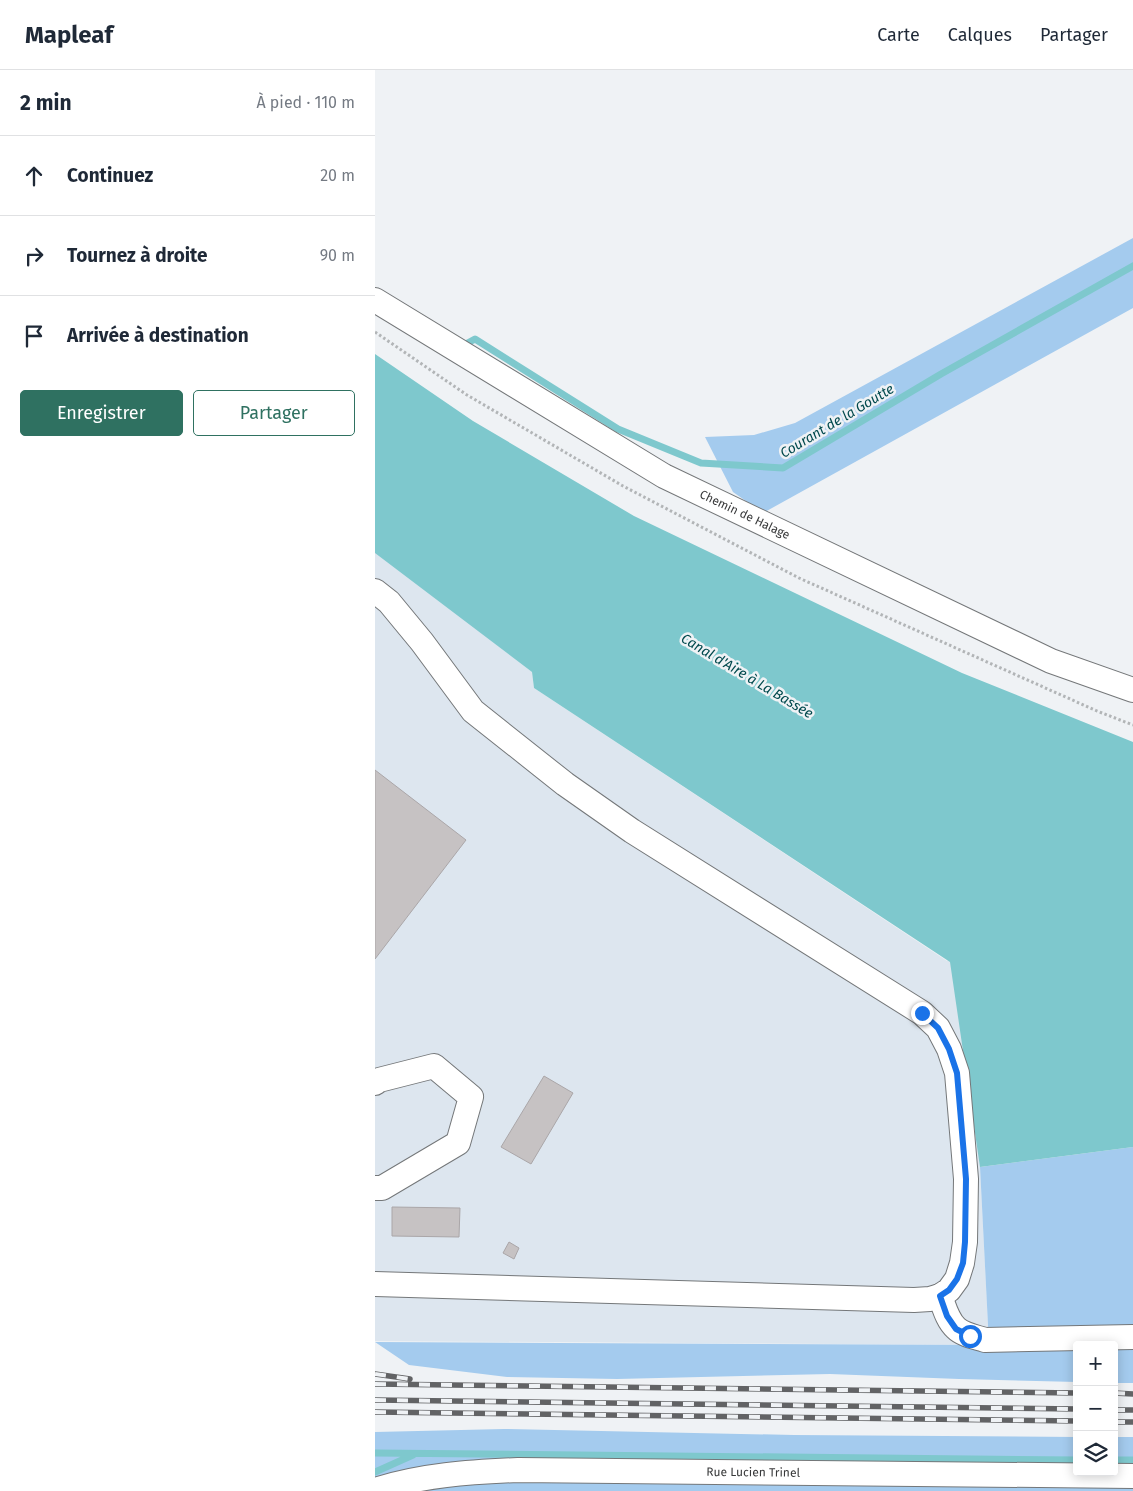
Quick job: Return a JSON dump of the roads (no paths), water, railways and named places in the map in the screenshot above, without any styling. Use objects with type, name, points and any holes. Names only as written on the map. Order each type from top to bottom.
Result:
[{"type":"street","name":"Chemin de Halage","points":[[375,300],[664,476],[1051,660],[1133,690]]},
{"type":"street","points":[[375,590],[389,602],[422,642],[473,711],[565,784],[632,831],[922,1013],[938,1028],[949,1049],[957,1073],[966,1179],[963,1263],[957,1279],[949,1290],[940,1296],[930,1299],[375,1284]]},
{"type":"street","points":[[375,1083],[379,1080],[434,1066],[471,1097],[459,1143],[382,1188],[375,1188]]},
{"type":"street","points":[[940,1296],[947,1316],[956,1329],[970,1336],[985,1340],[1133,1337]]},
{"type":"street","name":"Rue Lucien Trinel","points":[[375,1490],[412,1480],[445,1475],[518,1470],[1133,1476]]},
{"type":"water","name":"Canal d'Aire à La Bassée","points":[[375,354],[473,421],[634,516],[962,673],[1133,742],[1133,1147],[980,1167],[950,962],[534,688],[532,672],[375,553]]},
{"type":"waterway","name":"Courant de la Goutte","points":[[464,345],[475,339],[618,429],[701,463],[783,468],[941,374],[1133,266]]},
{"type":"waterway","points":[[375,1453],[1073,1460]]},
{"type":"waterway","points":[[375,1472],[413,1455]]},
{"type":"waterway","points":[[1118,1460],[1133,1460]]},
{"type":"railway","points":[[375,1374],[410,1379]]},
{"type":"railway","points":[[375,1384],[1073,1393]]},
{"type":"railway","points":[[1118,1393],[1133,1394]]},
{"type":"railway","points":[[375,1400],[1073,1409]]},
{"type":"railway","points":[[1118,1410],[1133,1410]]},
{"type":"railway","points":[[375,1412],[1073,1421]]},
{"type":"railway","points":[[1118,1422],[1133,1422]]}]
